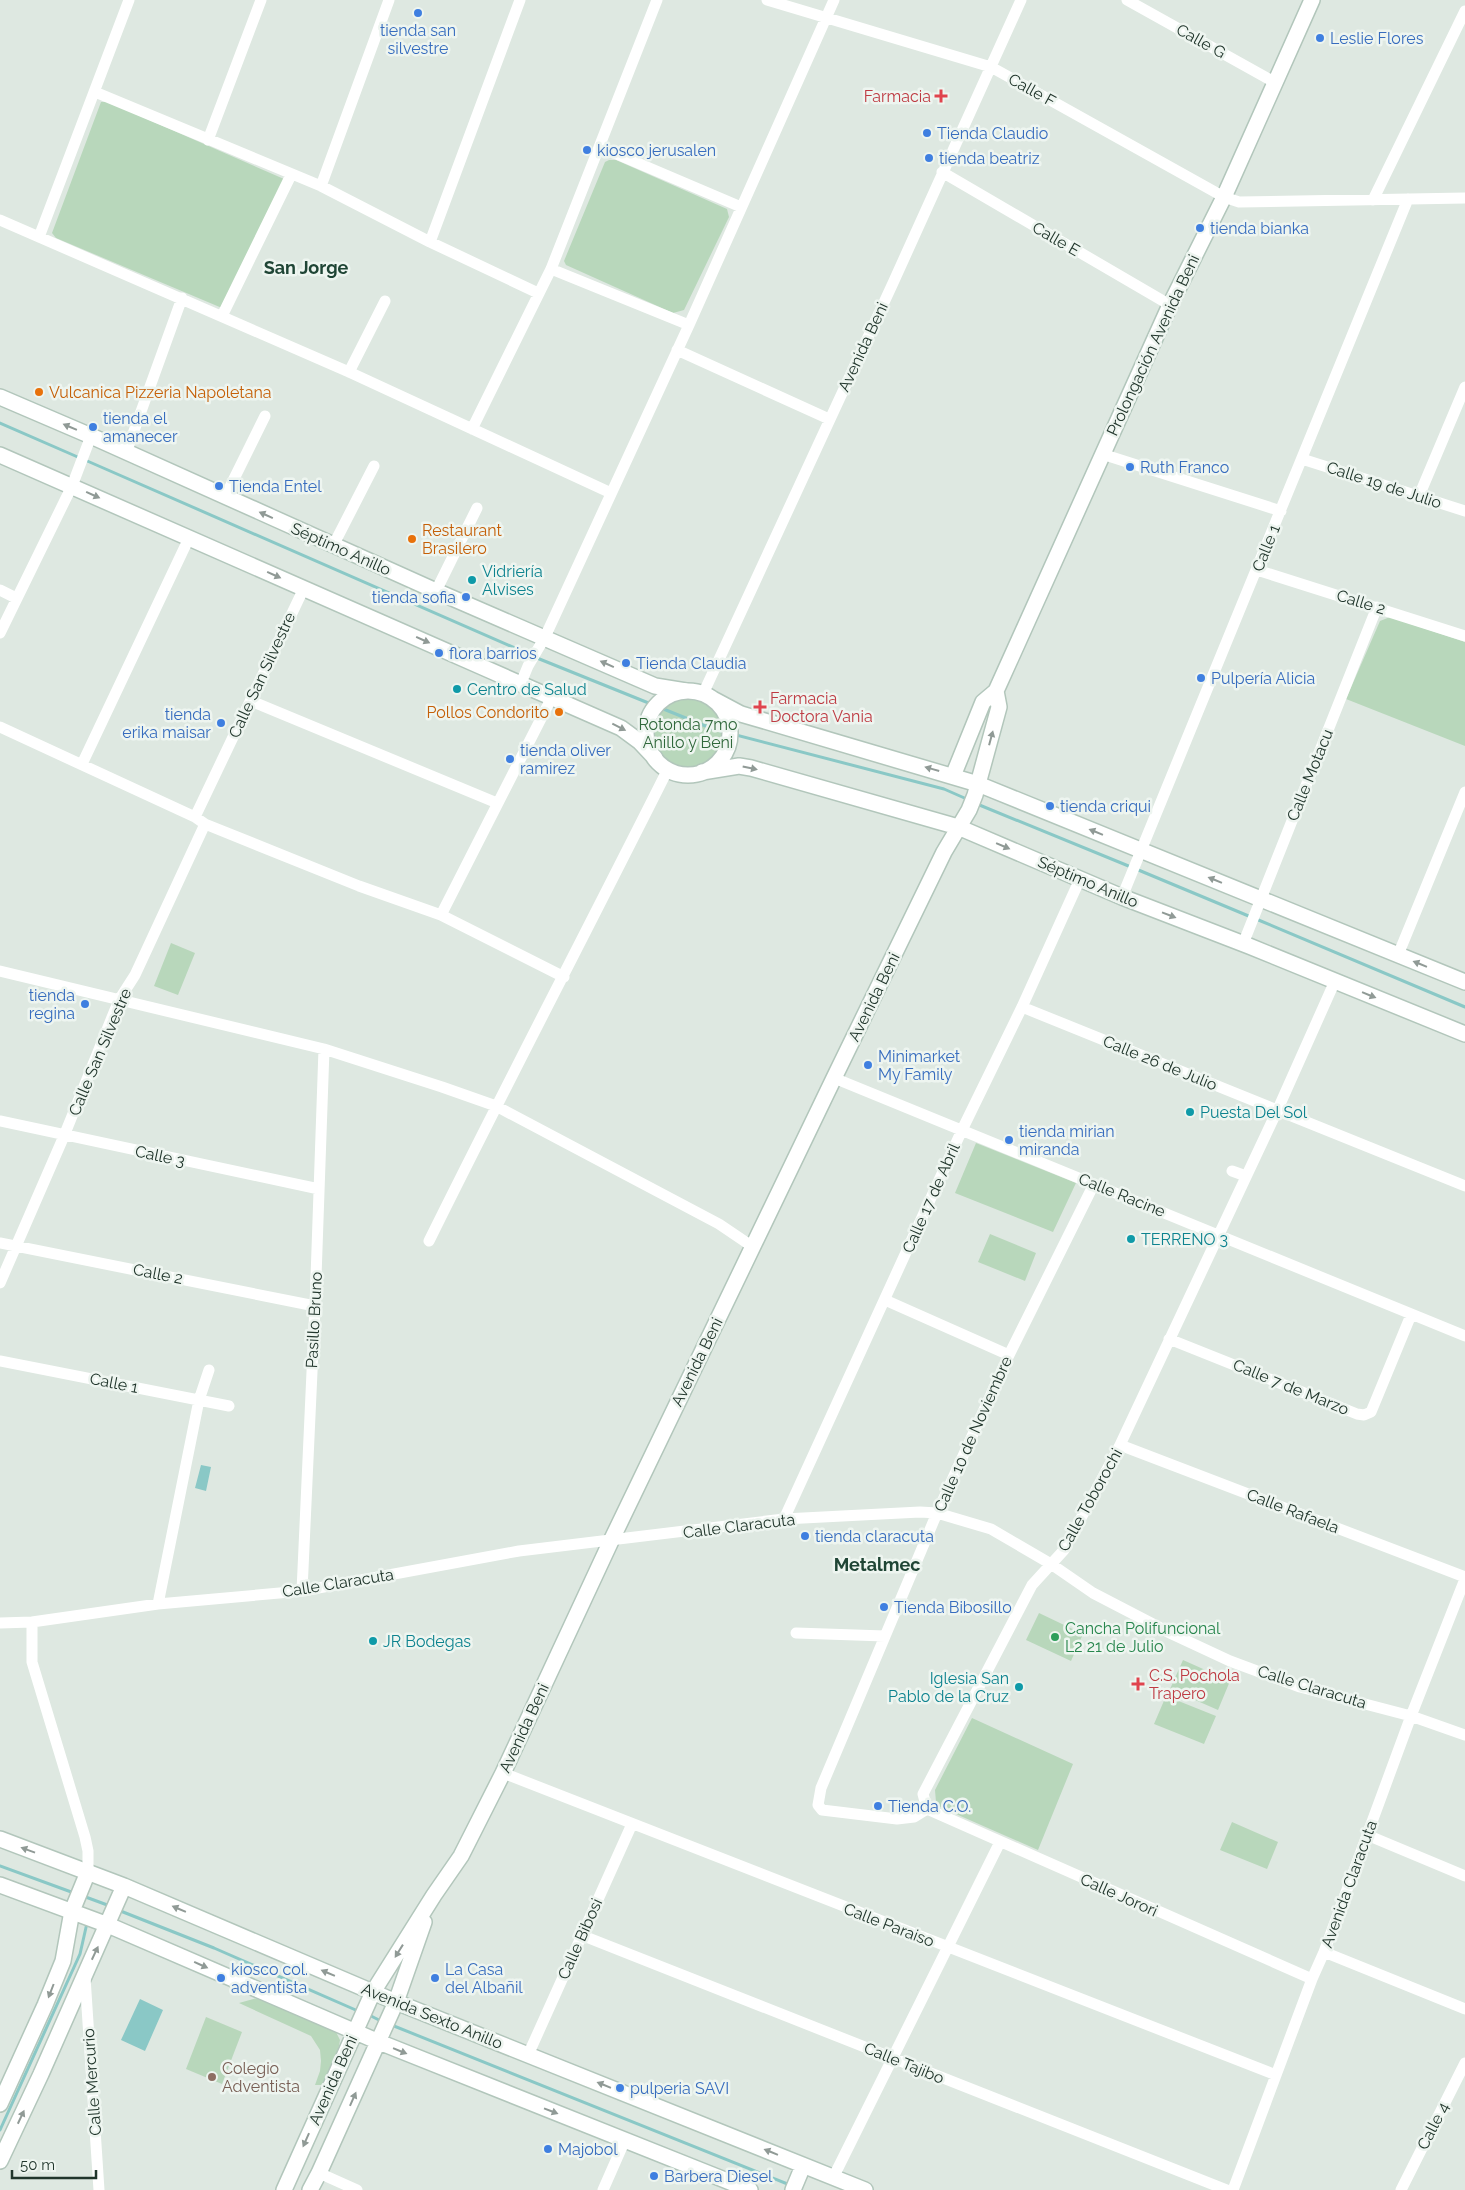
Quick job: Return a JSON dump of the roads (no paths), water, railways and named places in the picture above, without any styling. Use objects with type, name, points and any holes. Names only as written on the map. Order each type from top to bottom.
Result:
[{"type":"main road","name":"Prolongación Avenida Beni","points":[[953,776],[983,702],[996,691],[1170,305],[1224,197],[1312,0]]},
{"type":"main road","name":"Séptimo Anillo","points":[[0,397],[92,436],[333,546],[655,686],[686,691]]},
{"type":"main road","points":[[0,455],[621,728],[640,742],[654,758],[668,769],[689,775],[702,772],[719,761],[725,753],[729,732],[720,706],[707,696]]},
{"type":"main road","points":[[654,758],[648,747],[646,734],[653,710],[665,698],[686,691],[707,696],[740,714],[953,776],[977,790],[1258,905],[1398,954],[1465,982]]},
{"type":"main road","name":"Prolongación Avenida Beni","points":[[958,827],[969,810],[977,790],[999,708],[996,691]]},
{"type":"main road","name":"Séptimo Anillo","points":[[702,772],[745,766],[958,827],[1122,897],[1465,1034]]},
{"type":"main road","name":"Avenida Beni","points":[[284,2190],[372,1995],[434,1895],[461,1856],[503,1773],[611,1541],[834,1078],[958,827]]},
{"type":"main road","name":"Avenida Sexto Anillo","points":[[0,1839],[395,2005],[528,2055],[798,2178],[833,2178],[865,2190]]},
{"type":"main road","points":[[0,2104],[45,2006],[63,1961],[74,1906],[86,1876]]},
{"type":"main road","points":[[0,1885],[74,1906],[111,1920],[356,2029],[749,2190]]},
{"type":"main road","points":[[0,2161],[123,1890]]},
{"type":"main road","name":"Avenida Beni","points":[[314,2185],[395,2005],[434,1895]]},
{"type":"street","points":[[39,237],[129,0]]},
{"type":"street","points":[[208,140],[261,0]]},
{"type":"street","points":[[321,186],[389,0]]},
{"type":"street","points":[[430,242],[520,0]]},
{"type":"street","points":[[472,429],[551,269],[656,0]]},
{"type":"street","name":"Calle F","points":[[767,0],[991,67],[1224,197],[1249,203],[1465,198]]},
{"type":"street","points":[[521,683],[528,666],[545,638],[689,325],[834,0]]},
{"type":"street","name":"Avenida Beni","points":[[707,696],[829,419],[893,283],[1021,0]]},
{"type":"street","name":"Calle G","points":[[1127,0],[1274,82]]},
{"type":"street","points":[[1373,200],[1465,11]]},
{"type":"street","points":[[95,92],[321,186],[430,242],[538,293]]},
{"type":"street","points":[[600,147],[741,206]]},
{"type":"street","name":"Calle E","points":[[942,172],[1170,305]]},
{"type":"street","points":[[222,316],[291,175]]},
{"type":"street","name":"Calle 1","points":[[1122,897],[1408,199]]},
{"type":"street","points":[[0,220],[349,372],[611,493]]},
{"type":"street","points":[[551,269],[689,325]]},
{"type":"street","points":[[126,453],[182,298]]},
{"type":"street","points":[[349,372],[386,301]]},
{"type":"street","points":[[677,350],[829,419]]},
{"type":"street","points":[[1420,496],[1465,387]]},
{"type":"street","points":[[225,497],[265,416]]},
{"type":"street","points":[[0,633],[72,486],[92,436]]},
{"type":"street","points":[[1102,454],[1281,510]]},
{"type":"street","name":"Calle 19 de Julio","points":[[1302,459],[1465,511]]},
{"type":"street","points":[[333,546],[374,466]]},
{"type":"street","points":[[436,591],[477,508]]},
{"type":"street","points":[[82,764],[190,538]]},
{"type":"street","name":"Calle 2","points":[[1257,570],[1465,636]]},
{"type":"street","name":"Calle San Silvestre","points":[[0,1283],[64,1136],[118,1000],[135,975],[258,683],[304,588]]},
{"type":"street","points":[[0,590],[16,598]]},
{"type":"street","name":"Calle Motacu","points":[[1243,944],[1377,607]]},
{"type":"street","points":[[440,915],[552,697]]},
{"type":"street","points":[[251,701],[497,803]]},
{"type":"street","points":[[0,727],[200,820],[359,886],[440,915],[564,977]]},
{"type":"street","points":[[429,1241],[668,769]]},
{"type":"street","points":[[1398,954],[1465,792]]},
{"type":"street","name":"Calle 17 de Abril","points":[[784,1520],[962,1130],[1022,1007],[1080,879]]},
{"type":"street","points":[[0,971],[324,1049],[496,1106],[719,1224],[753,1247]]},
{"type":"street","name":"Calle Toborochi","points":[[927,1809],[924,1794],[1032,1585],[1064,1550],[1120,1445],[1277,1111],[1335,981]]},
{"type":"street","name":"Calle 26 de Julio","points":[[1022,1007],[1465,1186]]},
{"type":"street","name":"Pasillo Bruno","points":[[302,1590],[324,1049]]},
{"type":"street","name":"Calle Racine","points":[[834,1078],[1411,1316],[1465,1336]]},
{"type":"street","name":"Calle 3","points":[[0,1121],[319,1189]]},
{"type":"street","points":[[1232,1171],[1246,1176]]},
{"type":"street","name":"Calle 10 de Noviembre","points":[[927,1809],[914,1817],[897,1819],[822,1810],[818,1805],[821,1788],[937,1513],[1009,1355],[1094,1184]]},
{"type":"street","name":"Calle 2","points":[[0,1243],[315,1306]]},
{"type":"street","points":[[885,1300],[1009,1355]]},
{"type":"street","name":"Calle 7 de Marzo","points":[[1169,1339],[1364,1415],[1371,1412],[1411,1316]]},
{"type":"street","name":"Calle 1","points":[[0,1361],[229,1406]]},
{"type":"street","points":[[158,1604],[199,1400],[209,1370]]},
{"type":"street","name":"Calle Rafaela","points":[[1120,1445],[1465,1578]]},
{"type":"street","name":"Calle Claracuta","points":[[0,1623],[32,1622],[158,1604],[302,1590],[519,1551],[784,1520],[920,1512],[937,1513],[991,1529],[1051,1564],[1093,1593],[1230,1661],[1300,1687],[1411,1716],[1465,1735]]},
{"type":"street","name":"Avenida Claracuta","points":[[1233,2190],[1312,1979],[1324,1952],[1411,1716],[1465,1578]]},
{"type":"street","points":[[32,1622],[32,1662],[85,1836],[88,1851],[86,1876]]},
{"type":"street","points":[[796,1633],[885,1636]]},
{"type":"street","name":"Calle Paraiso","points":[[503,1773],[1276,2076]]},
{"type":"street","name":"Calle Jorori","points":[[927,1809],[1312,1979]]},
{"type":"street","name":"Calle Bibosi","points":[[528,2055],[632,1824]]},
{"type":"street","points":[[1367,1835],[1465,1876]]},
{"type":"street","points":[[833,2178],[1000,1842]]},
{"type":"street","name":"Calle Tajibo","points":[[581,1935],[1228,2190]]},
{"type":"street","points":[[1324,1952],[1465,2010]]},
{"type":"street","name":"Calle Mercurio","points":[[85,1974],[99,2190]]},
{"type":"street","name":"Calle 4","points":[[1401,2190],[1465,2063]]},
{"type":"street","points":[[602,2190],[625,2140]]},
{"type":"street","points":[[314,2185],[357,2190]]},
{"type":"water","points":[[201,1465],[211,1467],[206,1491],[195,1488]]},
{"type":"water","points":[[140,1999],[163,2010],[145,2051],[121,2040]]},
{"type":"waterway","points":[[0,423],[80,458]]},
{"type":"waterway","points":[[85,460],[531,655]]},
{"type":"waterway","points":[[537,658],[713,729],[944,789],[969,800]]},
{"type":"waterway","points":[[977,804],[1131,867]]},
{"type":"waterway","points":[[1136,869],[1251,917]]},
{"type":"waterway","points":[[1256,919],[1465,1007]]},
{"type":"waterway","points":[[0,1866],[74,1893]]},
{"type":"waterway","points":[[83,1896],[110,1906]]},
{"type":"waterway","points":[[118,1910],[214,1948],[358,2011]]},
{"type":"waterway","points":[[0,2130],[80,1954],[87,1923]]},
{"type":"waterway","points":[[367,2014],[381,2021]]},
{"type":"waterway","points":[[389,2024],[790,2185]]},
{"type":"place","name":"tienda san silvestre","points":[[418,13]]},
{"type":"place","name":"Leslie Flores","points":[[1320,38]]},
{"type":"place","name":"Farmacia","points":[[941,96]]},
{"type":"place","name":"Tienda Claudio","points":[[927,133]]},
{"type":"place","name":"kiosco jerusalen","points":[[587,150]]},
{"type":"place","name":"tienda beatriz","points":[[929,158]]},
{"type":"place","name":"tienda bianka","points":[[1200,228]]},
{"type":"place","name":"Vulcanica Pizzeria Napoletana","points":[[39,392]]},
{"type":"place","name":"tienda el amanecer","points":[[93,427]]},
{"type":"place","name":"Ruth Franco","points":[[1130,467]]},
{"type":"place","name":"Tienda Entel","points":[[219,486]]},
{"type":"place","name":"Restaurant Brasilero","points":[[412,539]]},
{"type":"place","name":"Vidriería Alvises","points":[[472,580]]},
{"type":"place","name":"tienda sofia","points":[[466,597]]},
{"type":"place","name":"flora barrios","points":[[439,653]]},
{"type":"place","name":"Tienda Claudia","points":[[626,663]]},
{"type":"place","name":"Pulpería Alicia","points":[[1201,678]]},
{"type":"place","name":"Centro de Salud","points":[[457,689]]},
{"type":"place","name":"Farmacia Doctora Vania","points":[[760,707]]},
{"type":"place","name":"Pollos Condorito","points":[[559,712]]},
{"type":"place","name":"tienda erika maisar","points":[[221,723]]},
{"type":"place","name":"tienda oliver ramirez","points":[[510,759]]},
{"type":"place","name":"tienda criqui","points":[[1050,806]]},
{"type":"place","name":"tienda regina","points":[[85,1004]]},
{"type":"place","name":"Minimarket My Family","points":[[868,1065]]},
{"type":"place","name":"Puesta Del Sol","points":[[1190,1112]]},
{"type":"place","name":"tienda mirian miranda","points":[[1009,1140]]},
{"type":"place","name":"TERRENO 3","points":[[1131,1239]]},
{"type":"place","name":"tienda claracuta","points":[[805,1536]]},
{"type":"place","name":"Tienda Bibosillo","points":[[884,1607]]},
{"type":"place","name":"Cancha Polifuncional L2 21 de Julio","points":[[1055,1637]]},
{"type":"place","name":"JR Bodegas","points":[[373,1641]]},
{"type":"place","name":"C.S. Pochola Trapero","points":[[1138,1684]]},
{"type":"place","name":"Iglesia San Pablo de la Cruz","points":[[1019,1687]]},
{"type":"place","name":"Tienda C.O.","points":[[878,1806]]},
{"type":"place","name":"kiosco col. adventista","points":[[221,1978]]},
{"type":"place","name":"La Casa del Albañil","points":[[435,1978]]},
{"type":"place","name":"Colegio Adventista","points":[[212,2077]]},
{"type":"place","name":"pulperia SAVI","points":[[620,2088]]},
{"type":"place","name":"Majobol","points":[[548,2149]]},
{"type":"place","name":"Barbera Diesel","points":[[654,2176]]},
{"type":"district","name":"San Jorge","points":[[306,267]]},
{"type":"district","name":"Metalmec","points":[[877,1564]]},
{"type":"park label","name":"Rotonda 7mo Anillo y Beni","points":[[688,733]]}]
